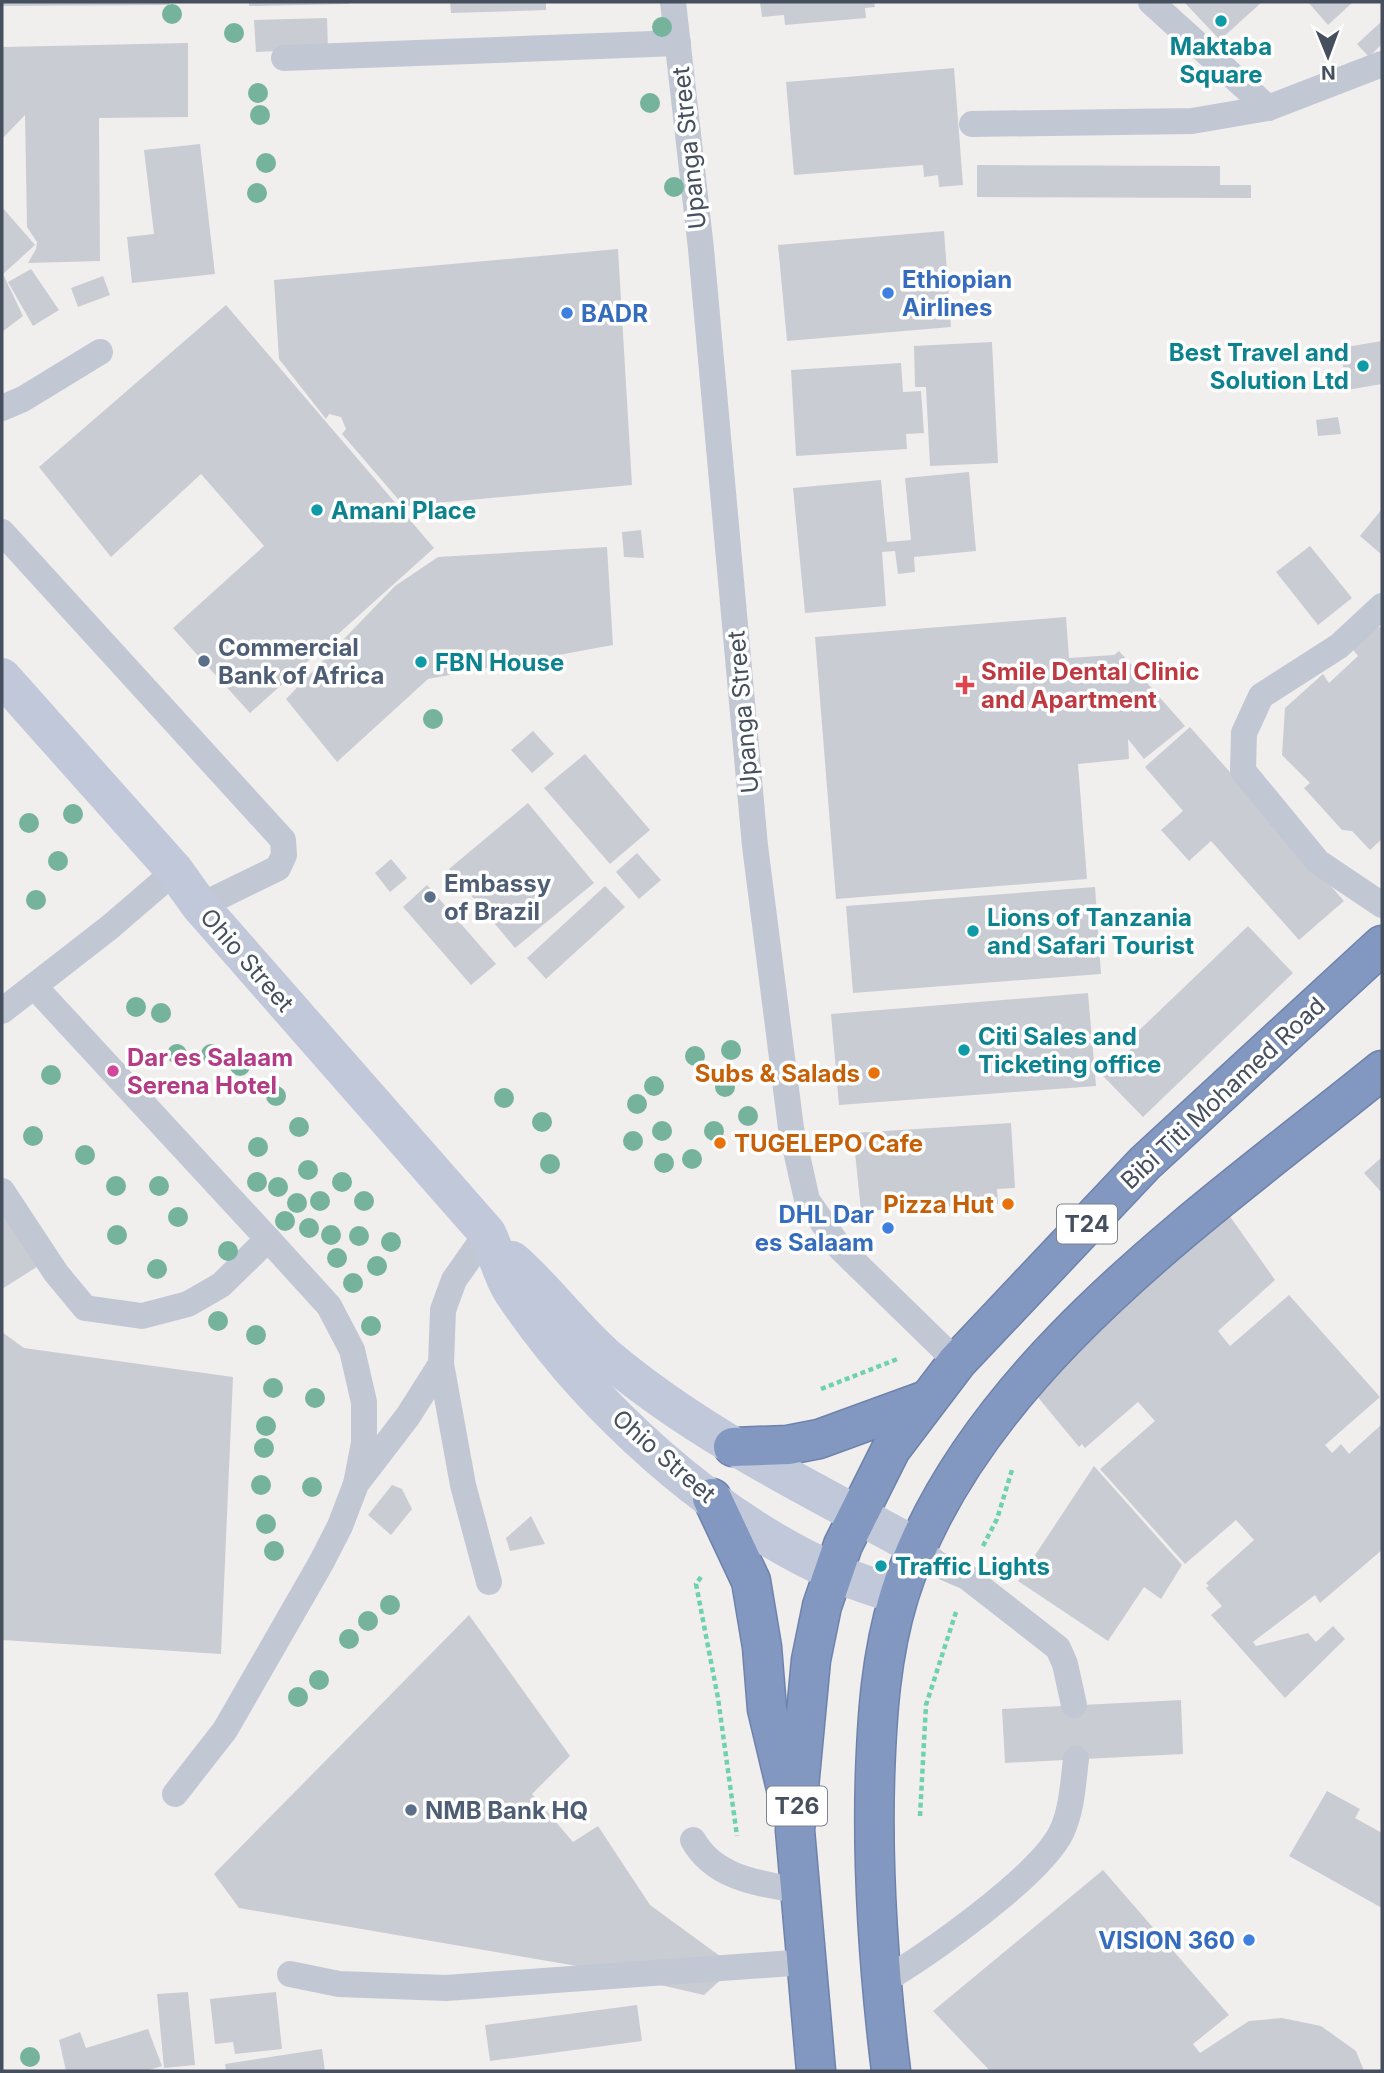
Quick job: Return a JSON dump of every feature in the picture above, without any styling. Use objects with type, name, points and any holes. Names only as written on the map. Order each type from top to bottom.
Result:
[{"type":"highway","name":"Bibi Titi Mohamed Road","points":[[845,1544],[891,1449],[926,1399],[957,1362],[1145,1163],[1382,945]]},
{"type":"highway","name":"T24","points":[[899,1596],[917,1547],[965,1458],[1052,1350],[1130,1276],[1382,1070]]},
{"type":"highway","points":[[733,1447],[788,1445],[819,1438],[926,1399]]},
{"type":"highway","points":[[712,1498],[751,1581],[762,1647],[767,1709],[795,1830]]},
{"type":"highway","name":"T26","points":[[816,2071],[795,1830],[811,1660],[845,1544]]},
{"type":"highway","points":[[891,2071],[880,1983],[873,1884],[881,1683],[899,1596]]},
{"type":"street","name":"Ohio Street","points":[[2,677],[175,870],[200,906],[490,1238],[528,1273],[608,1357],[692,1421],[733,1447],[845,1544],[899,1596]]},
{"type":"street","name":"Ohio Street","points":[[490,1238],[513,1294],[585,1385],[658,1457],[741,1519],[845,1544],[917,1547]]},
{"type":"lane","name":"Upanga Street","points":[[673,2],[701,249],[755,846],[791,1128],[807,1200],[840,1248],[957,1362]]},
{"type":"lane","points":[[1151,2],[1268,108]]},
{"type":"lane","points":[[284,58],[678,43]]},
{"type":"lane","points":[[972,124],[1192,121],[1268,108],[1382,64]]},
{"type":"lane","points":[[2,408],[23,399],[100,352]]},
{"type":"lane","points":[[2,533],[283,840],[284,855],[278,868],[200,906]]},
{"type":"lane","points":[[1382,606],[1339,646],[1261,696],[1244,733],[1243,771],[1318,862],[1382,905]]},
{"type":"lane","points":[[2,1011],[110,927],[175,870]]},
{"type":"lane","points":[[34,986],[329,1306],[352,1350],[364,1402],[364,1443],[355,1485],[340,1526],[225,1730],[175,1794]]},
{"type":"lane","points":[[2,1191],[56,1273],[85,1308],[142,1316],[188,1304],[221,1285],[268,1240]]},
{"type":"lane","points":[[489,1582],[466,1496],[441,1364],[443,1310],[454,1280],[490,1238]]},
{"type":"lane","points":[[355,1485],[408,1416],[441,1364]]},
{"type":"lane","points":[[917,1547],[937,1564],[967,1577],[1058,1648],[1065,1664],[1074,1705]]},
{"type":"lane","points":[[880,1983],[912,1964],[1046,1856],[1065,1819],[1076,1759]]},
{"type":"lane","points":[[693,1840],[703,1857],[743,1880],[801,1891]]},
{"type":"lane","points":[[290,1973],[339,1984],[446,1988],[806,1962]]},
{"type":"path","points":[[920,1821],[926,1706],[967,1577],[998,1519],[1013,1466]]},
{"type":"building","points":[[2,2],[169,2],[169,5],[2,6]]},
{"type":"building","points":[[249,2],[349,2],[349,4],[249,6]]},
{"type":"building","points":[[450,2],[546,2],[546,10],[451,13]]},
{"type":"building","points":[[760,2],[874,2],[875,7],[865,8],[866,18],[785,25],[784,15],[762,17]]},
{"type":"building","name":"Maktaba Square","points":[[1184,2],[1262,2],[1220,40]]},
{"type":"building","name":"Maktaba Square","points":[[1308,2],[1353,2],[1328,25]]},
{"type":"building","points":[[327,18],[328,49],[256,52],[254,20]]},
{"type":"building","points":[[1382,21],[1382,44],[1369,57],[1357,44]]},
{"type":"building","points":[[188,43],[188,117],[99,118],[100,261],[28,263],[37,242],[27,227],[25,115],[2,139],[2,47]]},
{"type":"building","points":[[954,68],[963,185],[939,187],[938,175],[924,177],[923,165],[794,175],[786,82]]},
{"type":"building","points":[[200,144],[215,274],[132,283],[127,237],[154,234],[144,150]]},
{"type":"building","points":[[977,165],[1220,166],[1220,185],[1251,185],[1251,198],[977,197]]},
{"type":"building","points":[[2,207],[35,245],[3,274],[23,316],[2,332]]},
{"type":"building","points":[[944,231],[951,327],[787,341],[778,245]]},
{"type":"building","points":[[618,249],[632,485],[404,506],[342,434],[346,429],[341,417],[329,414],[326,419],[279,359],[274,280]]},
{"type":"building","points":[[31,269],[59,310],[33,326],[8,282]]},
{"type":"building","points":[[103,276],[110,295],[78,307],[71,288]]},
{"type":"building","name":"Amani Place","points":[[226,305],[434,548],[250,713],[173,628],[264,546],[201,474],[111,557],[39,467]]},
{"type":"building","name":"Best Travel and Solution Ltd","points":[[1382,341],[1382,384],[1347,390],[1340,348]]},
{"type":"building","points":[[992,342],[998,463],[930,466],[926,387],[915,387],[914,346]]},
{"type":"building","points":[[901,363],[903,392],[921,391],[924,433],[906,434],[907,449],[796,456],[791,370]]},
{"type":"building","points":[[1338,417],[1341,434],[1318,436],[1316,420]]},
{"type":"building","points":[[969,472],[976,551],[914,557],[915,572],[898,574],[895,551],[882,552],[886,606],[805,613],[793,488],[881,480],[887,542],[911,540],[905,478]]},
{"type":"building","points":[[1382,509],[1382,555],[1360,536]]},
{"type":"building","points":[[641,530],[644,558],[624,557],[622,532]]},
{"type":"building","points":[[1310,546],[1352,598],[1318,625],[1276,572]]},
{"type":"building","name":"FBN House","points":[[607,547],[613,645],[428,679],[337,762],[286,699],[395,586],[438,557]]},
{"type":"building","name":"Smile Dental Clinic and Apartment","points":[[1066,617],[1069,658],[1114,655],[1119,651],[1185,726],[1144,759],[1128,739],[1129,759],[1078,764],[1087,879],[836,899],[815,637]]},
{"type":"building","points":[[1382,627],[1382,839],[1370,850],[1352,831],[1342,830],[1304,788],[1310,783],[1282,755],[1285,708],[1323,674],[1329,683],[1358,656],[1351,647],[1372,628]]},
{"type":"building","points":[[1190,727],[1344,901],[1299,940],[1211,841],[1189,861],[1161,830],[1183,811],[1145,767]]},
{"type":"building","points":[[533,731],[554,754],[532,773],[511,750]]},
{"type":"building","points":[[585,754],[650,830],[610,864],[544,788]]},
{"type":"building","points":[[528,803],[594,883],[515,948],[449,869]]},
{"type":"building","points":[[637,853],[661,880],[639,899],[616,872]]},
{"type":"building","points":[[391,859],[407,878],[390,892],[375,873]]},
{"type":"building","points":[[427,885],[496,964],[471,985],[403,907]]},
{"type":"building","points":[[605,886],[625,907],[546,979],[527,958]]},
{"type":"building","name":"Lions of Tanzania and Safari Tourist","points":[[1095,887],[1101,974],[853,993],[846,906]]},
{"type":"building","points":[[1248,926],[1293,973],[1143,1117],[1103,1076],[1135,1045],[1129,1040]]},
{"type":"building","name":"Citi Sales and Ticketing office","points":[[1088,993],[1096,1086],[839,1105],[831,1014]]},
{"type":"building","points":[[1011,1123],[1015,1188],[997,1189],[998,1204],[861,1211],[853,1133]]},
{"type":"building","points":[[1382,1157],[1382,1193],[1364,1173]]},
{"type":"building","points":[[2,1212],[43,1263],[2,1289]]},
{"type":"building","points":[[1229,1215],[1275,1280],[1218,1331],[1230,1346],[1289,1295],[1380,1397],[1325,1445],[1332,1453],[1341,1444],[1349,1454],[1382,1424],[1382,1550],[1320,1603],[1315,1595],[1253,1642],[1256,1646],[1308,1633],[1316,1642],[1333,1626],[1345,1639],[1285,1698],[1211,1615],[1222,1606],[1206,1588],[1209,1586],[1206,1583],[1254,1540],[1236,1520],[1185,1564],[1100,1469],[1155,1421],[1138,1402],[1085,1448],[1082,1444],[1079,1447],[1032,1390],[1143,1287]]},
{"type":"building","points":[[2,1332],[24,1348],[233,1377],[221,1654],[2,1640]]},
{"type":"building","points":[[1094,1466],[1182,1565],[1161,1599],[1144,1587],[1108,1641],[1018,1581]]},
{"type":"building","points":[[392,1485],[402,1489],[412,1509],[391,1535],[368,1515]]},
{"type":"building","points":[[531,1516],[545,1544],[510,1551],[506,1538]]},
{"type":"building","name":"NMB Bank HQ","points":[[469,1615],[570,1756],[532,1794],[573,1842],[598,1826],[650,1905],[735,1967],[704,1995],[577,1966],[239,1908],[214,1874]]},
{"type":"building","points":[[1181,1700],[1183,1754],[1005,1763],[1002,1709]]},
{"type":"building","points":[[1327,1791],[1360,1809],[1355,1818],[1382,1833],[1382,1908],[1289,1856]]},
{"type":"building","points":[[1103,1870],[1229,2015],[1193,2044],[1200,2053],[1249,2021],[1282,2018],[1321,2026],[1356,2051],[1364,2071],[990,2071],[933,2011]]},
{"type":"building","points":[[188,1992],[195,2065],[164,2068],[157,1994]]},
{"type":"building","points":[[276,1992],[282,2049],[235,2054],[233,2042],[215,2044],[210,1999]]},
{"type":"building","points":[[637,2005],[642,2041],[490,2061],[485,2025]]},
{"type":"building","points":[[148,2029],[162,2066],[146,2071],[66,2071],[59,2040],[80,2032],[86,2048]]},
{"type":"building","points":[[322,2049],[325,2071],[226,2071],[225,2064]]},
{"type":"place","name":"Maktaba Square","points":[[1221,21]]},
{"type":"place","name":"Ethiopian Airlines","points":[[888,293]]},
{"type":"place","name":"BADR","points":[[567,313]]},
{"type":"place","name":"Best Travel and Solution Ltd","points":[[1363,366]]},
{"type":"place","name":"Amani Place","points":[[317,510]]},
{"type":"place","name":"Commercial Bank of Africa","points":[[204,661]]},
{"type":"place","name":"FBN House","points":[[421,662]]},
{"type":"place","name":"Smile Dental Clinic and Apartment","points":[[965,685]]},
{"type":"place","name":"Embassy of Brazil","points":[[430,897]]},
{"type":"place","name":"Lions of Tanzania and Safari Tourist","points":[[973,931]]},
{"type":"place","name":"Citi Sales and Ticketing office","points":[[964,1050]]},
{"type":"place","name":"Dar es Salaam Serena Hotel","points":[[113,1071]]},
{"type":"place","name":"Subs & Salads","points":[[874,1073]]},
{"type":"place","name":"TUGELEPO Cafe","points":[[720,1143]]},
{"type":"place","name":"Pizza Hut","points":[[1008,1204]]},
{"type":"place","name":"DHL Dar es Salaam","points":[[888,1228]]},
{"type":"place","name":"Traffic Lights","points":[[881,1566]]},
{"type":"place","name":"NMB Bank HQ","points":[[411,1810]]},
{"type":"place","name":"VISION 360","points":[[1249,1940]]}]
